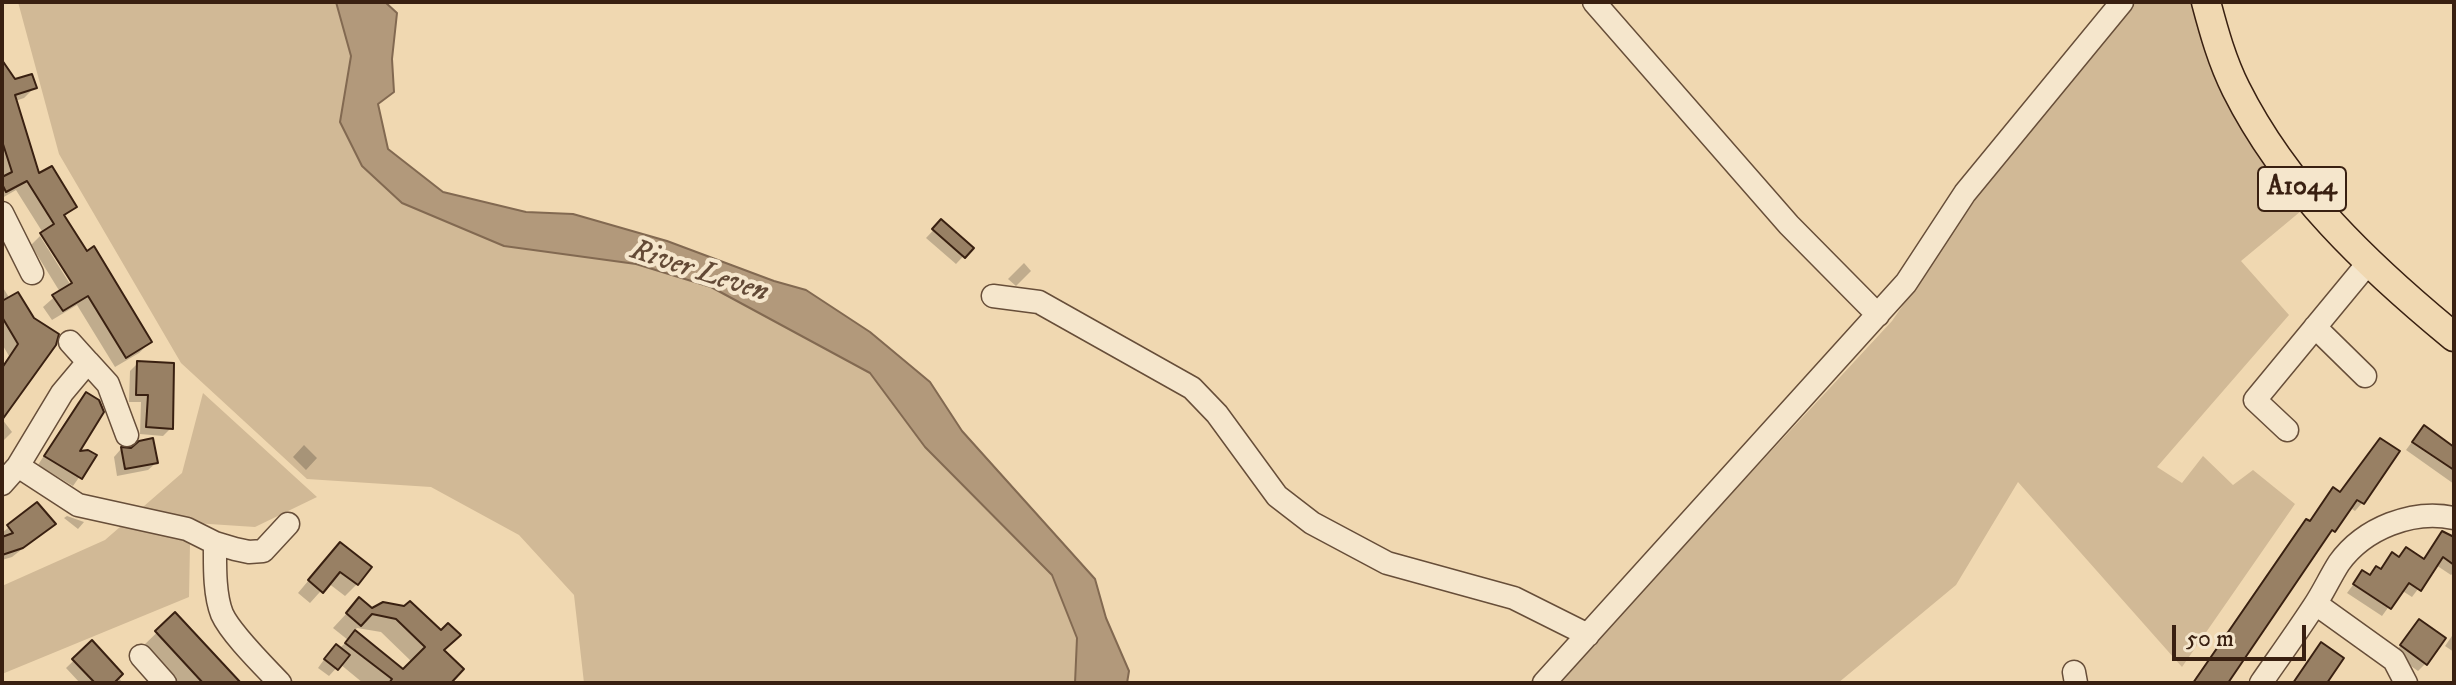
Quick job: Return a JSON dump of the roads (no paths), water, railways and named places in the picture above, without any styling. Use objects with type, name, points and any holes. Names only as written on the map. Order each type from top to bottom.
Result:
[{"type":"main road","name":"A1044","points":[[2206,2],[2219,49],[2255,125],[2283,167],[2369,262],[2454,337]]},
{"type":"street","points":[[1594,2],[1789,225],[1878,315]]},
{"type":"street","points":[[1544,683],[1906,283],[1965,193],[2122,2]]},
{"type":"street","points":[[2,213],[32,273]]},
{"type":"street","points":[[2287,430],[2255,400],[2369,262]]},
{"type":"street","points":[[993,296],[1039,302],[1192,388],[1217,414],[1277,496],[1312,523],[1387,563],[1514,598],[1588,635]]},
{"type":"street","points":[[2315,327],[2365,376]]},
{"type":"street","points":[[70,342],[108,384],[127,435]]},
{"type":"street","points":[[2,484],[18,466],[62,393],[88,362]]},
{"type":"street","points":[[18,466],[78,505],[187,529],[215,543],[249,552],[263,551],[288,524]]},
{"type":"street","points":[[2261,683],[2316,604],[2339,563],[2356,543],[2387,525],[2434,514],[2454,518]]},
{"type":"street","points":[[215,543],[223,615],[280,683]]},
{"type":"street","points":[[2316,604],[2394,660],[2406,683]]},
{"type":"street","points":[[141,656],[165,683]]},
{"type":"water","name":"River Leven","points":[[336,2],[385,2],[397,13],[392,59],[394,92],[378,104],[388,149],[443,192],[526,212],[573,214],[667,241],[806,290],[870,332],[930,382],[962,431],[1095,579],[1106,618],[1129,671],[1127,683],[1075,683],[1077,638],[1052,575],[925,447],[870,373],[711,287],[636,264],[504,246],[402,203],[362,166],[340,122],[351,56]]}]
